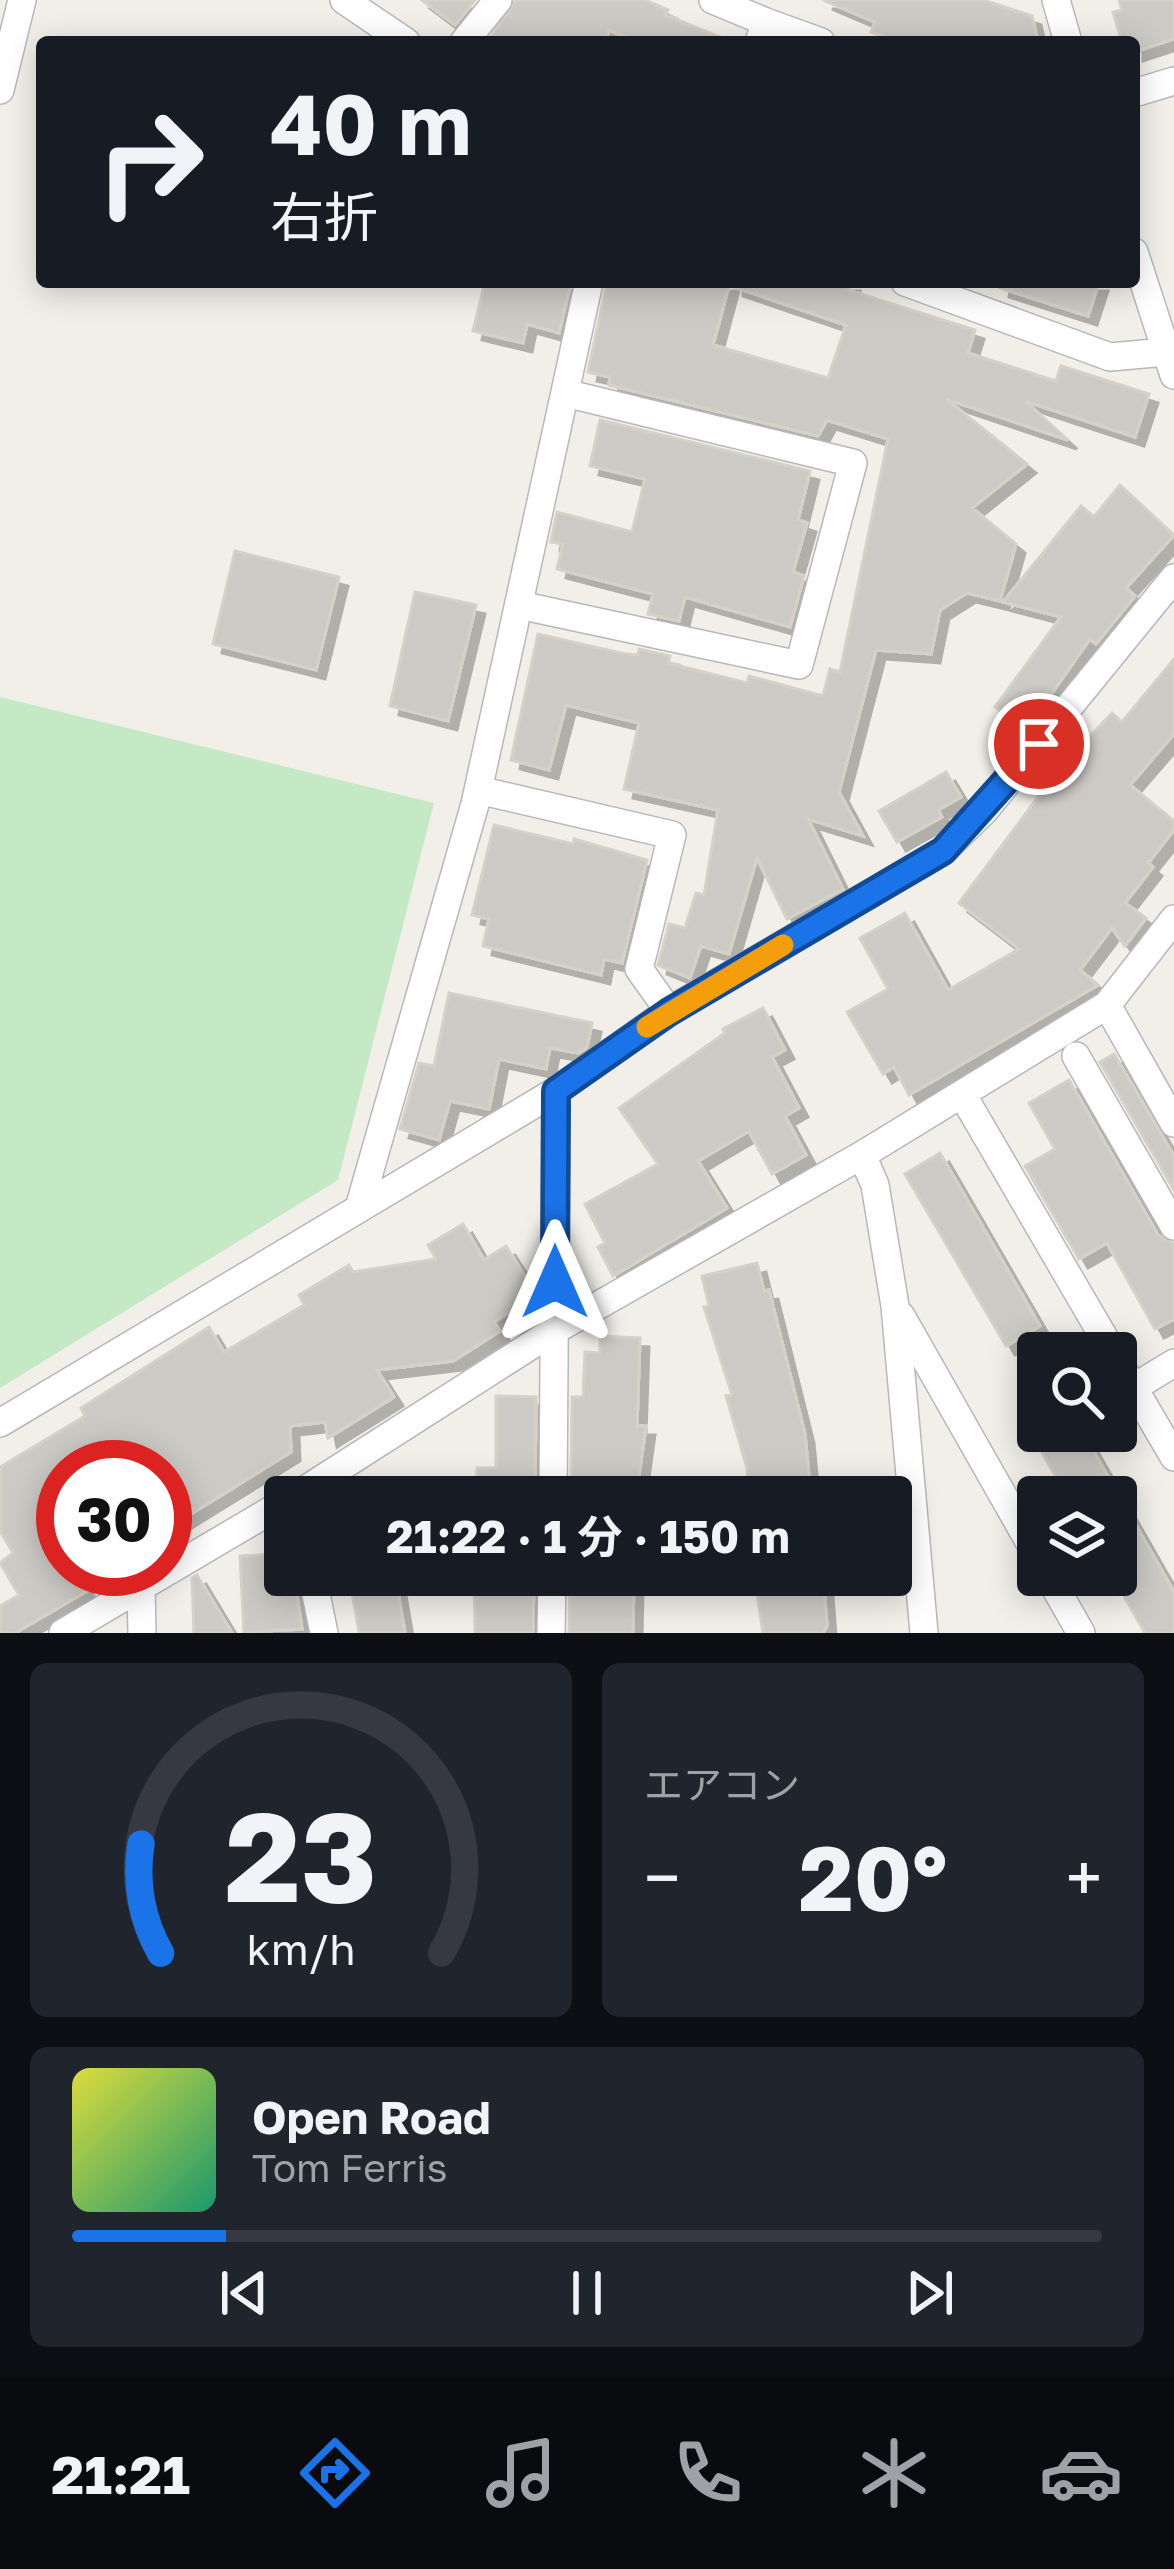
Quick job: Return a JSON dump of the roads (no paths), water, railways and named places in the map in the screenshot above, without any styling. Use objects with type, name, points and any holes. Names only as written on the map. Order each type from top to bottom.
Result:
[{"type":"street","points":[[0,89],[22,0]]},
{"type":"street","points":[[344,0],[397,36]]},
{"type":"street","points":[[469,36],[498,0]]},
{"type":"street","points":[[713,0],[763,32]]},
{"type":"street","points":[[1056,0],[1066,36]]},
{"type":"street","points":[[1140,91],[1174,80]]},
{"type":"street","points":[[921,288],[1110,357],[1170,363],[1140,270]]},
{"type":"street","points":[[358,1208],[478,790],[588,288]]},
{"type":"street","points":[[1153,310],[1174,290]]},
{"type":"street","points":[[519,605],[800,665],[854,463],[565,393]]},
{"type":"street","points":[[0,1423],[556,1091],[669,1012],[943,851],[985,810],[1174,578]]},
{"type":"street","points":[[478,790],[672,835],[639,969],[669,1012]]},
{"type":"street","points":[[327,1476],[555,1330],[862,1155],[1107,1005],[1174,919]]},
{"type":"street","points":[[1107,1005],[1174,1123]]},
{"type":"street","points":[[1076,1056],[1174,1226]]},
{"type":"street","points":[[553,1476],[556,1091]]},
{"type":"street","points":[[962,1094],[1102,1332]]},
{"type":"street","points":[[862,1155],[875,1185],[895,1306],[924,1633]]},
{"type":"street","points":[[895,1306],[1017,1520]]},
{"type":"street","points":[[1137,1386],[1174,1364]]},
{"type":"street","points":[[1137,1395],[1174,1457]]},
{"type":"street","points":[[192,1557],[264,1514]]},
{"type":"street","points":[[63,1633],[126,1596]]},
{"type":"street","points":[[141,1596],[142,1633]]},
{"type":"street","points":[[316,1596],[324,1633]]},
{"type":"street","points":[[551,1633],[552,1596]]},
{"type":"street","points":[[1060,1596],[1081,1633]]}]
